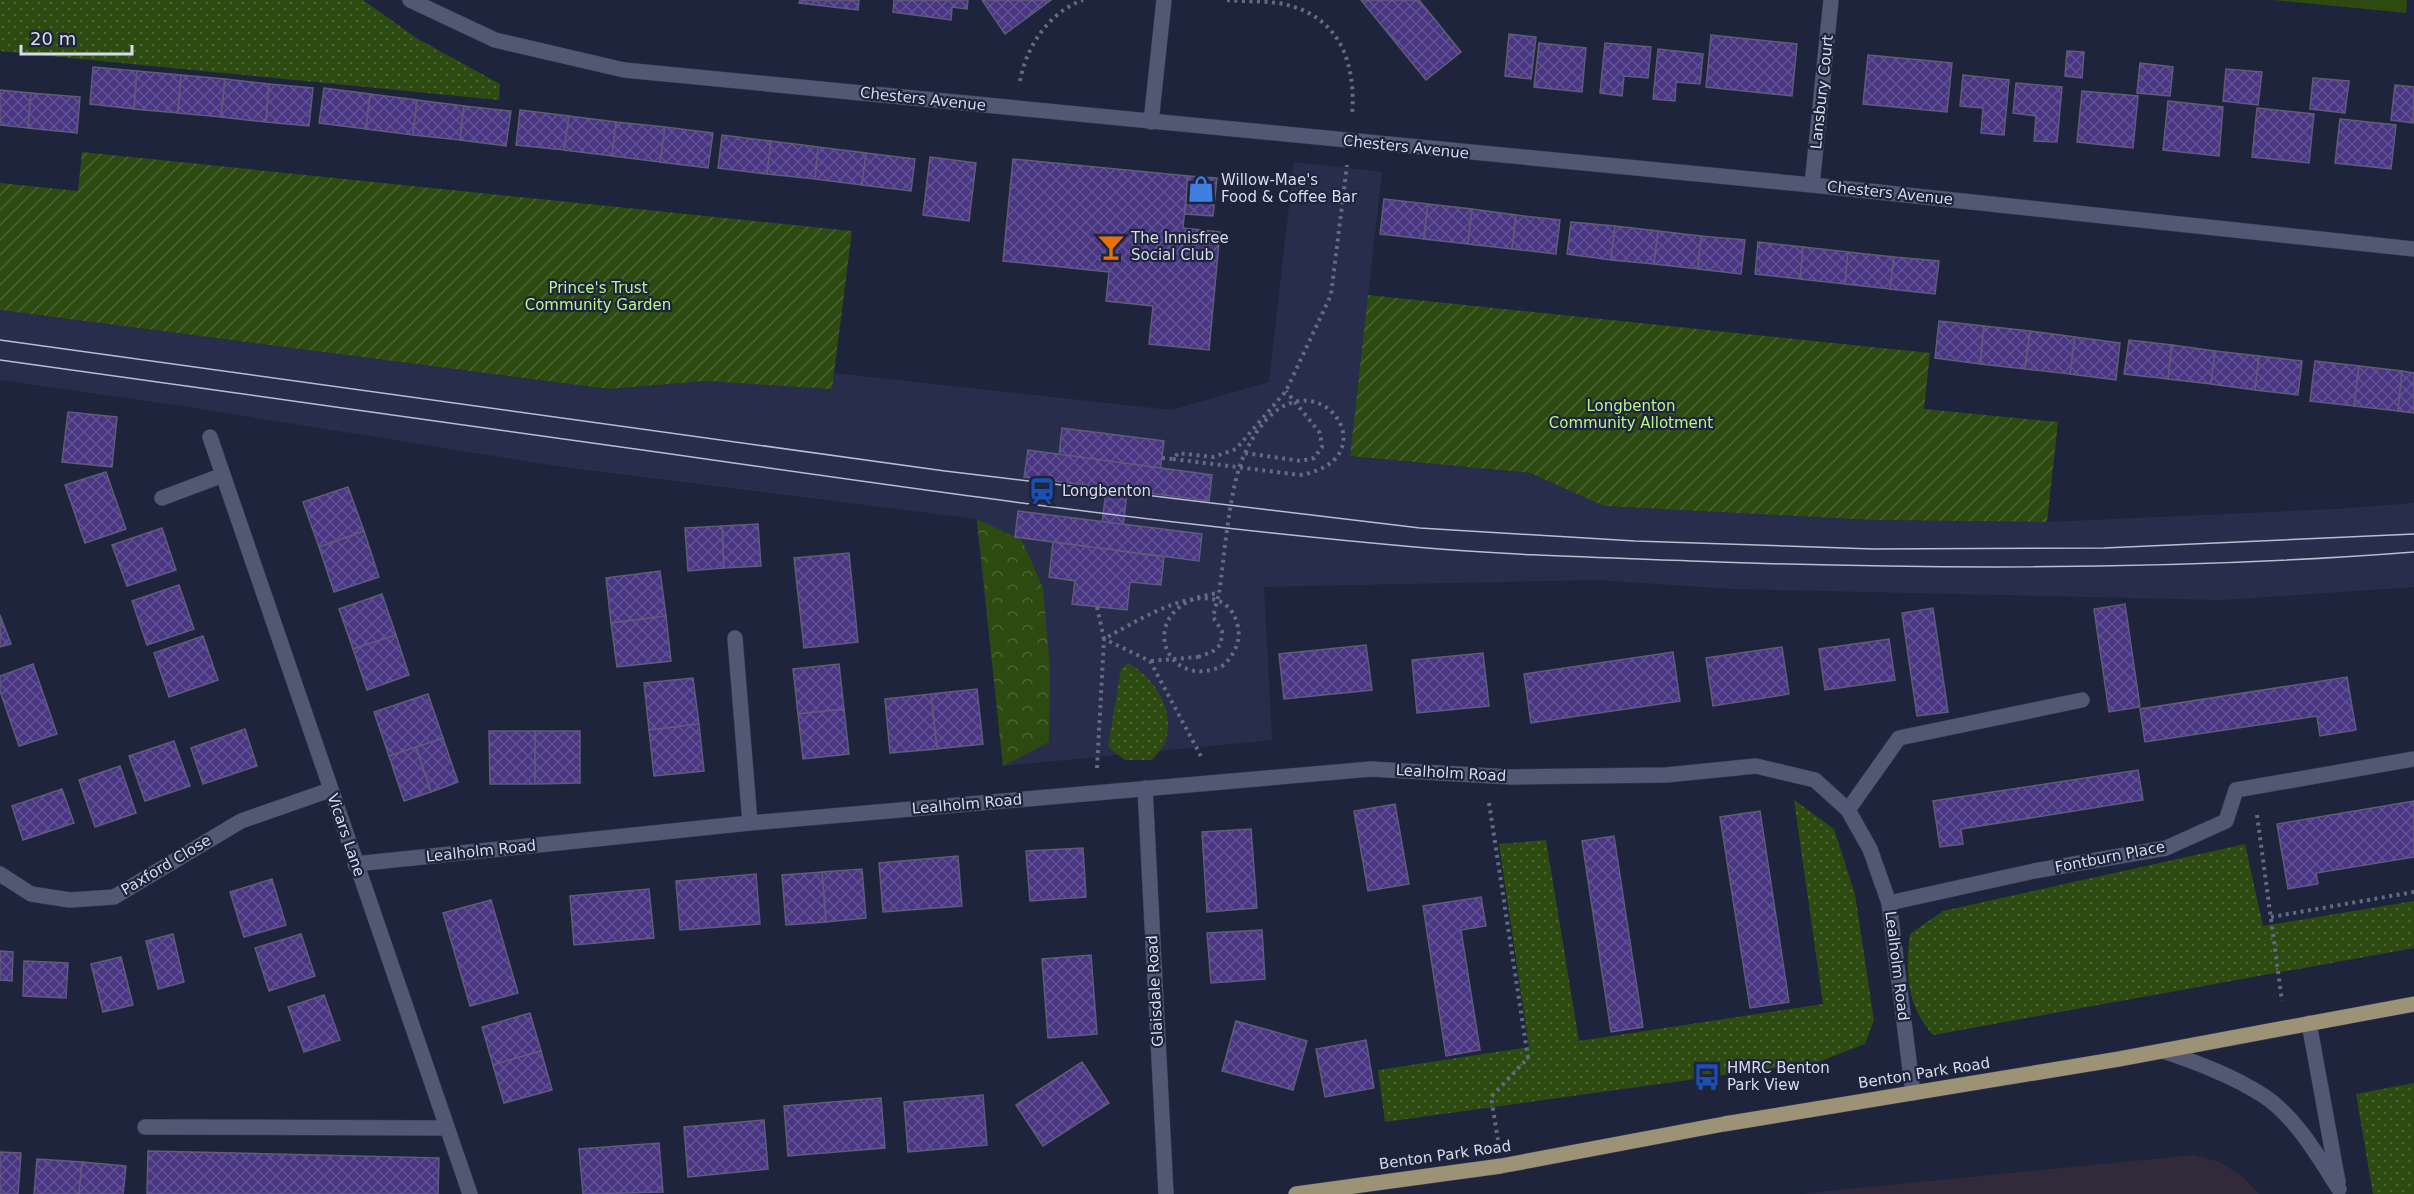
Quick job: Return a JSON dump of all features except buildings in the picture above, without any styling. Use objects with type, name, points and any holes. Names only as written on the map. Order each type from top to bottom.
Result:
[{"type":"main road","name":"Benton Park Road","points":[[1296,1194],[1502,1166],[1724,1124],[2163,1051],[2414,1004]]},
{"type":"street","name":"Chesters Avenue","points":[[410,0],[495,40],[624,70],[1812,185],[2414,249]]},
{"type":"street","points":[[1151,122],[1164,0]]},
{"type":"street","name":"Lansbury Court","points":[[1812,185],[1832,0]]},
{"type":"street","name":"Vicars Lane","points":[[210,436],[470,1194]]},
{"type":"street","points":[[162,498],[223,475]]},
{"type":"street","points":[[735,638],[750,823]]},
{"type":"street","points":[[1848,810],[1899,738],[2082,700]]},
{"type":"street","name":"Fontburn Place","points":[[1888,903],[2034,871],[2166,848],[2226,821],[2236,790],[2414,759]]},
{"type":"street","name":"Lealholm Road","points":[[356,864],[750,823],[1371,768],[1485,776],[1666,775],[1756,766],[1815,780],[1848,810],[1870,849],[1888,903],[1913,1094]]},
{"type":"street","name":"Glaisdale Road","points":[[1145,788],[1166,1194]]},
{"type":"street","name":"Paxford Close","points":[[0,874],[31,894],[70,900],[114,897],[240,821],[330,790]]},
{"type":"street","points":[[2309,1023],[2340,1192]]},
{"type":"street","points":[[2163,1051],[2217,1070],[2266,1097],[2306,1138],[2340,1192]]},
{"type":"street","points":[[145,1127],[446,1128]]},
{"type":"path","points":[[1016,108],[1022,73],[1031,46],[1058,14],[1083,0]]},
{"type":"path","points":[[1173,459],[1178,453],[1213,457],[1236,449],[1286,391],[1331,295],[1350,142],[1354,90],[1347,56],[1332,32],[1315,16],[1290,3],[1227,0]]},
{"type":"path","points":[[1245,453],[1301,461],[1314,458],[1322,447],[1320,433],[1286,391]]},
{"type":"path","points":[[1104,639],[1150,661],[1198,657],[1212,652],[1221,644],[1222,631],[1213,617],[1219,593],[1237,477],[1245,453],[1269,419],[1283,406],[1300,399],[1316,401],[1332,410],[1339,419],[1343,433],[1342,447],[1328,466],[1316,472],[1300,475],[1173,459],[1162,458]]},
{"type":"path","points":[[1104,639],[1163,608],[1184,602],[1194,598],[1219,601],[1229,609],[1239,632],[1238,645],[1224,665],[1213,671],[1189,671],[1179,664],[1165,645],[1164,633],[1173,610],[1182,603],[1190,599],[1198,595],[1219,593]]},
{"type":"path","points":[[1096,793],[1104,639],[1097,606]]},
{"type":"path","points":[[1150,661],[1215,781]]},
{"type":"path","points":[[1485,776],[1528,1058],[1491,1097],[1502,1166]]},
{"type":"path","points":[[2253,788],[2285,1028]]},
{"type":"path","points":[[2271,917],[2414,892]]},
{"type":"shaded area","points":[[1294,162],[1382,172],[1350,456],[1530,473],[1604,506],[1873,520],[2047,522],[2336,509],[2414,503],[2414,587],[2222,600],[1733,589],[1597,580],[1264,587],[1272,740],[1003,766],[976,519],[556,466],[182,406],[0,380],[0,310],[609,389],[705,381],[832,388],[834,373],[1171,410],[1269,382]]},
{"type":"shaded area","points":[[2194,1155],[2220,1162],[2243,1177],[2259,1194],[1798,1194]]},
{"type":"green space","points":[[0,0],[363,0],[418,39],[500,84],[499,100],[0,51]]},
{"type":"green space","points":[[2273,0],[2407,0],[2406,13]]},
{"type":"green space","name":"Prince's Trust Community Garden","points":[[82,152],[852,231],[832,389],[705,381],[609,389],[0,310],[0,183],[78,191]]},
{"type":"green space","name":"Longbenton Community Allotment","points":[[1368,295],[1930,353],[1924,409],[2058,422],[2047,522],[1873,520],[1604,506],[1530,473],[1350,456]]},
{"type":"green space","points":[[977,519],[1022,540],[1043,588],[1050,668],[1049,742],[1003,766]]},
{"type":"green space","points":[[1128,663],[1154,686],[1168,717],[1166,740],[1152,760],[1125,760],[1108,747],[1121,669]]},
{"type":"green space","points":[[1794,800],[1834,829],[1855,894],[1874,1020],[1865,1044],[1818,1062],[1385,1122],[1378,1070],[1529,1047],[1499,844],[1546,840],[1579,1041],[1823,1004]]},
{"type":"green space","points":[[2245,844],[2263,926],[2414,901],[2414,948],[1933,1035],[1917,1012],[1908,975],[1910,934],[1943,911]]},
{"type":"green space","points":[[2414,1083],[2414,1194],[2373,1194],[2356,1094]]},
{"type":"tram line","points":[[0,340],[945,471],[1420,528],[1635,541],[1873,549],[2104,548],[2414,534]]},
{"type":"tram line","points":[[0,360],[1039,505],[1227,528],[1453,550],[1719,562],[1980,567],[2241,562],[2414,552]]},
{"type":"place","name":"Willow-Mae's Food & Coffee Bar","points":[[1201,189]]},
{"type":"place","name":"The Innisfree Social Club","points":[[1111,247]]},
{"type":"place","name":"Longbenton","points":[[1042,491]]},
{"type":"place","name":"HMRC Benton Park View","points":[[1707,1077]]}]
